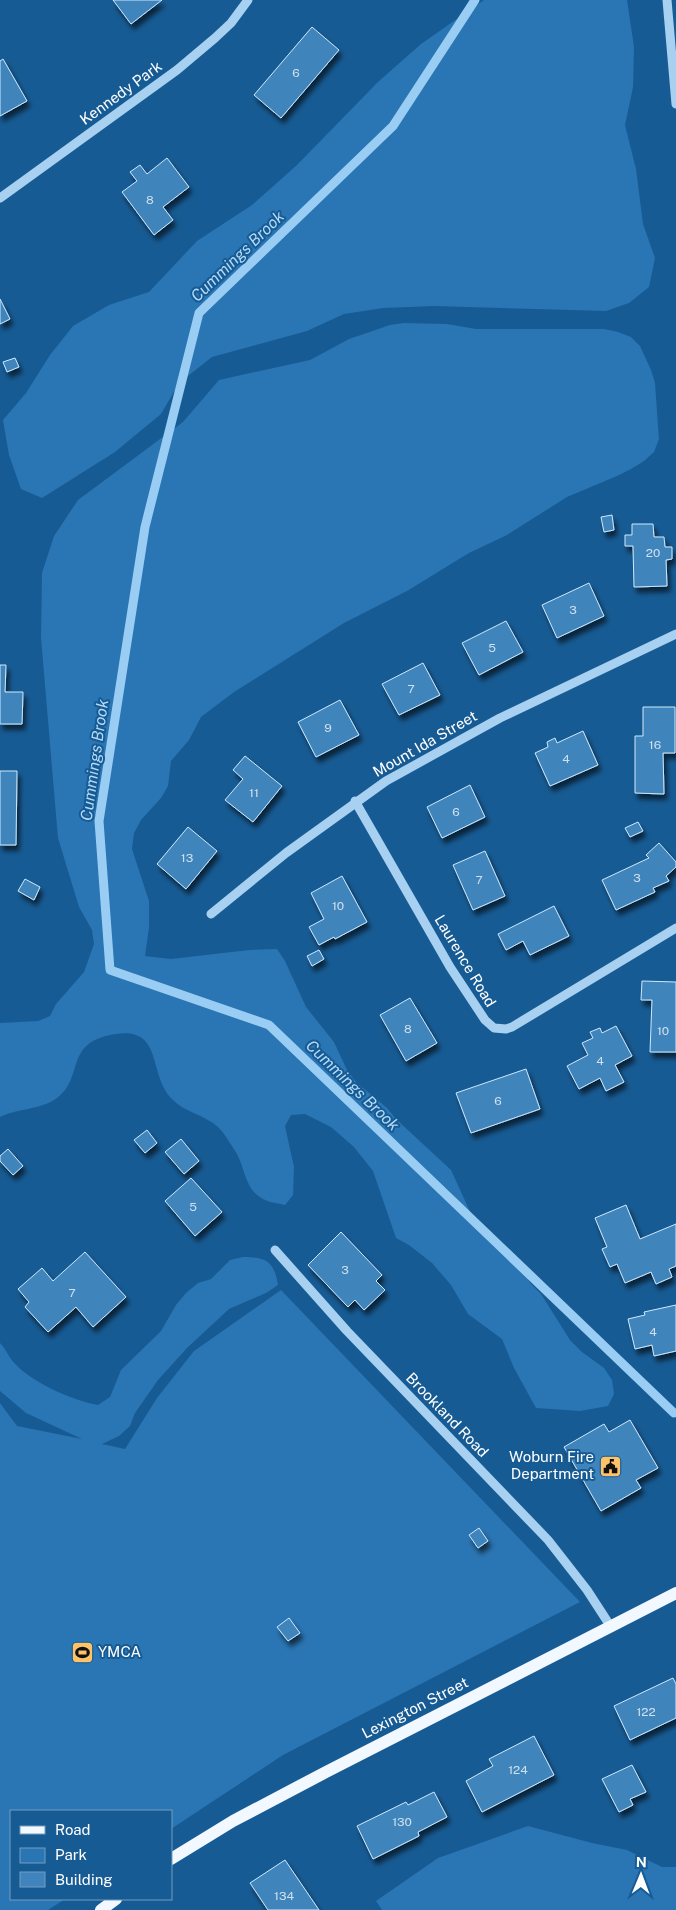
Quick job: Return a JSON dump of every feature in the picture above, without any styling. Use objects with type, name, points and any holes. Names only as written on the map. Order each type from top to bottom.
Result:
[{"type":"main road","name":"Lexington Street","points":[[172,1857],[326,1772],[676,1593]]},
{"type":"main road","points":[[100,1910],[115,1900]]},
{"type":"street","name":"Kennedy Park","points":[[0,198],[177,70],[226,28],[248,0]]},
{"type":"street","points":[[667,0],[676,104]]},
{"type":"street","name":"Mount Ida Street","points":[[211,914],[286,853],[386,781],[500,718],[676,634]]},
{"type":"street","name":"Laurence Road","points":[[355,802],[450,967],[484,1020],[494,1028],[506,1029],[512,1026],[676,928]]},
{"type":"street","name":"Brookland Road","points":[[276,1250],[347,1331],[548,1540],[587,1590],[611,1627]]},
{"type":"green space","points":[[484,0],[627,0],[634,47],[633,87],[625,125],[636,169],[643,224],[655,258],[649,287],[629,303],[606,311],[434,306],[383,308],[344,314],[307,331],[212,357],[179,383],[161,414],[115,452],[42,498],[21,489],[9,455],[3,420],[26,393],[50,355],[73,326],[109,305],[149,292],[197,241],[252,205],[297,165],[378,82],[421,44]]},
{"type":"green space","points":[[404,323],[447,324],[476,329],[604,329],[631,337],[640,346],[655,383],[659,439],[654,452],[631,469],[567,497],[507,535],[469,553],[407,591],[344,623],[234,692],[201,717],[189,740],[171,761],[168,786],[161,798],[141,820],[134,833],[132,849],[149,901],[149,928],[145,956],[171,959],[249,950],[277,949],[285,961],[306,1007],[334,1042],[347,1070],[356,1082],[387,1108],[396,1119],[451,1170],[473,1218],[507,1250],[531,1284],[541,1294],[570,1340],[582,1352],[604,1368],[612,1380],[614,1394],[608,1406],[580,1411],[536,1408],[514,1368],[502,1339],[468,1314],[451,1285],[432,1263],[409,1245],[396,1238],[373,1171],[354,1147],[331,1127],[305,1114],[291,1115],[285,1126],[294,1167],[293,1195],[285,1205],[263,1199],[253,1191],[247,1181],[237,1154],[220,1129],[209,1120],[183,1108],[172,1099],[164,1088],[152,1052],[146,1042],[138,1036],[125,1033],[106,1036],[93,1041],[85,1047],[70,1082],[57,1098],[44,1105],[0,1117],[0,1023],[38,1021],[50,1016],[56,1004],[84,972],[94,944],[92,930],[79,907],[58,838],[41,638],[42,573],[54,536],[78,500],[183,422],[219,380],[310,360],[349,339],[390,325]]},
{"type":"green space","points":[[243,1257],[258,1258],[268,1262],[274,1270],[278,1285],[266,1293],[229,1309],[187,1348],[158,1380],[135,1413],[130,1426],[119,1436],[102,1444],[125,1449],[157,1398],[194,1351],[281,1290],[580,1602],[283,1755],[172,1828],[172,1810],[10,1810],[10,1900],[63,1900],[48,1910],[0,1910],[0,1403],[17,1426],[82,1439],[26,1413],[0,1391],[0,1343],[18,1367],[39,1382],[63,1394],[98,1405],[110,1397],[121,1370],[161,1331],[176,1305],[186,1293],[198,1283],[211,1279],[230,1260]]},
{"type":"green space","points":[[528,1826],[627,1850],[662,1867],[676,1867],[676,1910],[382,1910],[376,1901],[438,1858]]},
{"type":"building","points":[[113,0],[162,0],[131,24]]},
{"type":"building","points":[[312,27],[339,50],[281,118],[254,95]]},
{"type":"building","points":[[3,59],[27,101],[0,116],[0,61]]},
{"type":"building","points":[[167,158],[189,187],[163,207],[173,220],[154,235],[122,192],[137,181],[130,172],[140,165],[147,174]]},
{"type":"building","points":[[0,299],[10,319],[0,324]]},
{"type":"building","points":[[15,358],[19,367],[7,372],[3,362]]},
{"type":"building","points":[[612,515],[614,530],[604,532],[601,517]]},
{"type":"building","points":[[632,524],[653,524],[654,537],[664,537],[665,547],[672,547],[672,559],[666,560],[667,586],[634,587],[633,546],[625,546],[625,535],[632,535]]},
{"type":"building","points":[[589,583],[604,616],[557,638],[542,605]]},
{"type":"building","points":[[506,621],[523,652],[479,675],[462,643]]},
{"type":"building","points":[[423,663],[440,695],[399,715],[382,684]]},
{"type":"building","points":[[0,665],[6,665],[5,692],[23,692],[22,724],[0,724]]},
{"type":"building","points":[[340,700],[359,735],[316,757],[298,722]]},
{"type":"building","points":[[643,707],[675,707],[675,753],[663,753],[664,794],[635,793],[635,736],[643,736]]},
{"type":"building","points":[[583,731],[598,765],[550,786],[535,753],[548,747],[547,742],[555,738],[557,743]]},
{"type":"building","points":[[245,756],[282,786],[253,822],[225,800],[243,779],[233,770]]},
{"type":"building","points":[[0,771],[17,771],[16,845],[0,845]]},
{"type":"building","points":[[470,785],[485,817],[442,838],[427,807]]},
{"type":"building","points":[[638,822],[643,831],[630,837],[625,828]]},
{"type":"building","points":[[188,827],[217,851],[186,889],[157,864]]},
{"type":"building","points":[[659,843],[676,862],[676,867],[666,876],[669,881],[653,888],[655,892],[616,910],[602,880],[649,858],[646,855]]},
{"type":"building","points":[[485,851],[505,896],[473,910],[453,865]]},
{"type":"building","points":[[342,876],[367,922],[335,939],[334,937],[319,945],[309,927],[324,919],[311,893]]},
{"type":"building","points":[[25,879],[40,887],[34,900],[18,891]]},
{"type":"building","points":[[554,906],[569,936],[530,955],[523,941],[506,950],[498,934]]},
{"type":"building","points":[[319,950],[324,959],[312,966],[307,956]]},
{"type":"building","points":[[642,981],[676,982],[676,1052],[650,1052],[652,1000],[641,1000]]},
{"type":"building","points":[[410,998],[437,1043],[406,1061],[380,1015]]},
{"type":"building","points":[[616,1026],[632,1056],[615,1065],[624,1082],[606,1091],[600,1078],[579,1089],[567,1066],[588,1055],[582,1043],[593,1038],[590,1032],[600,1028],[602,1033]]},
{"type":"building","points":[[526,1069],[540,1109],[471,1133],[456,1093]]},
{"type":"building","points":[[147,1130],[157,1143],[145,1153],[134,1140]]},
{"type":"building","points":[[181,1139],[199,1161],[184,1174],[165,1152]]},
{"type":"building","points":[[8,1149],[23,1166],[13,1175],[0,1161],[0,1156]]},
{"type":"building","points":[[191,1178],[222,1212],[195,1236],[165,1201]]},
{"type":"building","points":[[626,1205],[640,1239],[676,1224],[676,1266],[669,1269],[672,1277],[656,1284],[651,1272],[625,1283],[617,1264],[610,1267],[602,1249],[607,1247],[595,1218]]},
{"type":"building","points":[[341,1232],[382,1275],[376,1281],[385,1290],[364,1310],[355,1300],[348,1307],[308,1265]]},
{"type":"building","points":[[85,1252],[126,1297],[93,1327],[76,1307],[48,1332],[25,1307],[29,1302],[18,1289],[42,1268],[53,1281]]},
{"type":"building","points":[[676,1305],[676,1351],[654,1356],[652,1345],[635,1349],[628,1319],[645,1315],[644,1312]]},
{"type":"building","points":[[630,1420],[658,1468],[636,1480],[641,1488],[601,1511],[564,1447],[604,1424],[609,1432]]},
{"type":"building","points":[[479,1528],[488,1541],[478,1548],[469,1535]]},
{"type":"building","points":[[289,1618],[300,1633],[288,1641],[277,1627]]},
{"type":"building","points":[[673,1678],[676,1684],[676,1718],[630,1740],[614,1706]]},
{"type":"building","points":[[534,1736],[554,1775],[482,1812],[466,1781],[493,1766],[489,1759]]},
{"type":"building","points":[[632,1765],[646,1792],[630,1799],[633,1805],[619,1812],[602,1779]]},
{"type":"building","points":[[434,1792],[447,1817],[418,1832],[419,1836],[373,1859],[357,1826],[406,1802],[408,1805]]},
{"type":"building","points":[[285,1860],[319,1910],[268,1910],[250,1883]]},
{"type":"waterway","name":"Cummings Brook","points":[[475,0],[393,126],[199,313],[145,527],[99,821],[110,970],[269,1025],[674,1413]]},
{"type":"place","name":"Woburn Fire Department","points":[[610,1466]]},
{"type":"place","name":"YMCA","points":[[82,1652]]}]
